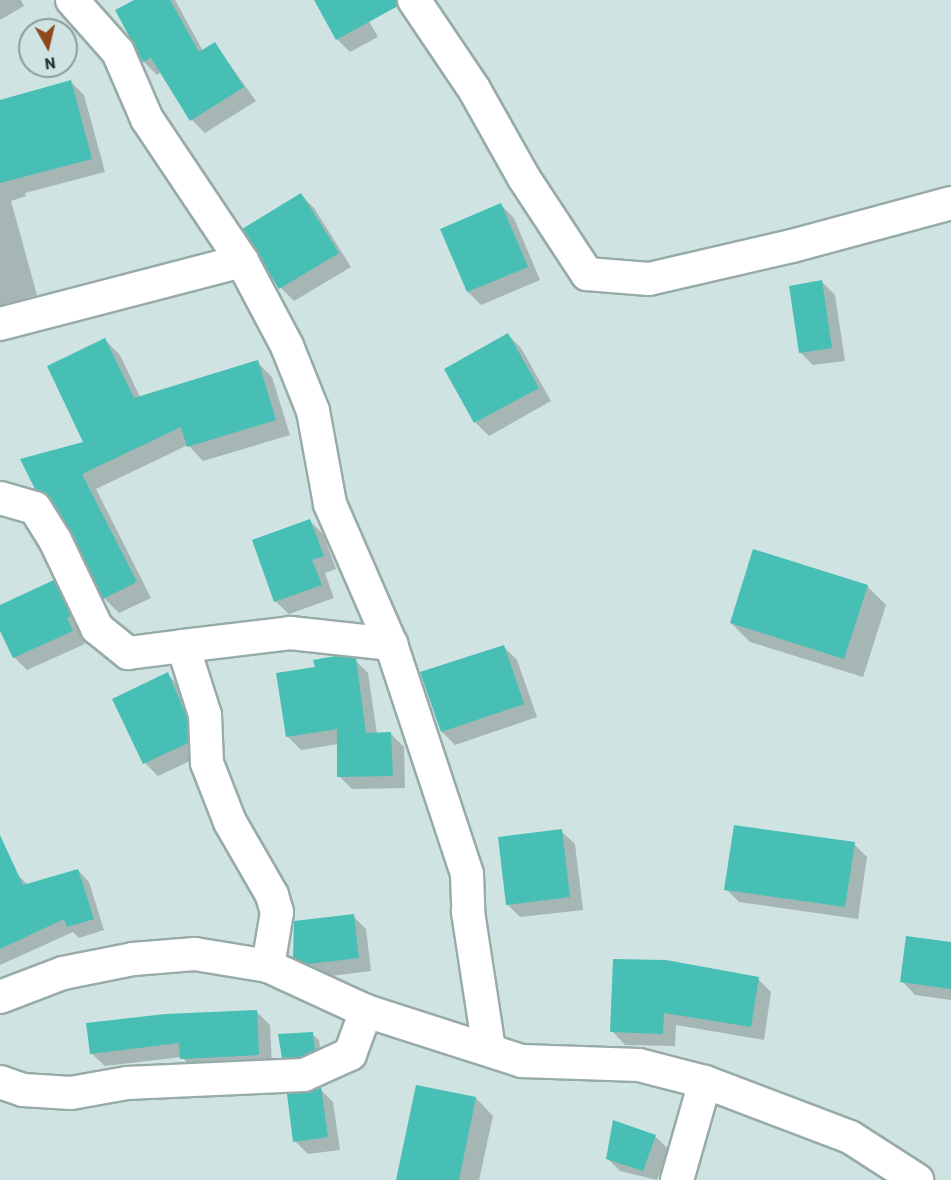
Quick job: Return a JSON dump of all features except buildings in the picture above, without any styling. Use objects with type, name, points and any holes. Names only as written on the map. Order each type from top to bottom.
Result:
[{"type":"street","points":[[72,0],[118,52],[147,118],[242,261],[287,346],[313,411],[330,504],[392,644],[467,874],[468,912],[489,1049]]},
{"type":"street","points":[[414,0],[474,89],[524,178],[587,274],[649,279],[792,246],[951,203]]},
{"type":"street","points":[[0,324],[242,261]]},
{"type":"street","points":[[0,498],[35,508],[55,540],[97,628],[128,653],[290,633],[392,644]]},
{"type":"street","points":[[183,646],[206,715],[207,763],[231,822],[272,895],[277,912],[268,966]]},
{"type":"street","points":[[0,997],[63,973],[133,959],[195,954],[268,966],[366,1011],[522,1061],[639,1065],[705,1082],[850,1137],[917,1180]]},
{"type":"street","points":[[0,1082],[23,1090],[71,1093],[127,1083],[304,1075],[350,1054],[366,1011]]},
{"type":"street","points":[[677,1180],[705,1082]]}]
